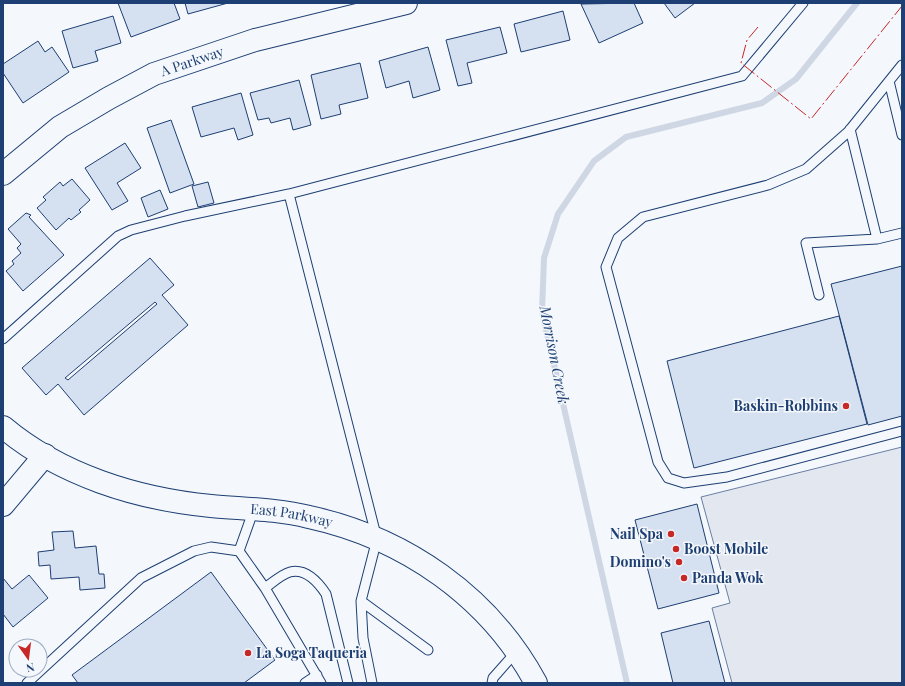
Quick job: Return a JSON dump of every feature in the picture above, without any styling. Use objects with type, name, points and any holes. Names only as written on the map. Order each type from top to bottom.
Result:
[{"type":"street","name":"A Parkway","points":[[3,174],[60,127],[154,74],[255,40],[406,3]]},
{"type":"street","name":"East Parkway","points":[[3,427],[45,456],[79,474],[129,491],[166,500],[211,506],[254,508],[309,517],[352,529],[404,551],[440,573],[459,588],[493,621],[516,652],[536,683]]},
{"type":"street","points":[[3,505],[45,456]]},
{"type":"lane","points":[[3,339],[118,236],[131,230],[185,216],[289,194],[742,76],[803,3]]},
{"type":"lane","points":[[902,65],[850,129],[806,169],[768,185],[643,217],[618,238],[606,267],[658,462],[668,478],[684,483],[727,477],[902,432]]},
{"type":"lane","points":[[890,81],[902,135]]},
{"type":"lane","points":[[850,129],[877,239]]},
{"type":"lane","points":[[289,194],[377,539],[362,601],[363,638],[372,683]]},
{"type":"lane","points":[[819,295],[806,243],[877,239],[902,233]]},
{"type":"lane","points":[[239,551],[254,508]]},
{"type":"lane","points":[[33,681],[141,578],[194,551],[211,547],[239,551],[265,588],[319,679],[305,683]]},
{"type":"lane","points":[[265,588],[290,572],[308,574],[320,584],[326,594],[348,683]]},
{"type":"lane","points":[[362,601],[428,650]]},
{"type":"lane","points":[[492,683],[493,678],[516,652]]},
{"type":"shaded area","points":[[902,447],[902,683],[732,683],[712,608],[730,603],[701,497]]},
{"type":"building","points":[[118,3],[174,3],[180,19],[131,37]]},
{"type":"building","points":[[185,3],[228,3],[188,14]]},
{"type":"building","points":[[634,3],[643,23],[599,43],[581,4]]},
{"type":"building","points":[[664,3],[695,3],[675,18]]},
{"type":"building","points":[[563,11],[570,40],[521,52],[514,24]]},
{"type":"building","points":[[113,16],[121,43],[95,51],[98,61],[73,68],[62,31]]},
{"type":"building","points":[[500,27],[507,53],[467,63],[472,83],[458,86],[446,40]]},
{"type":"building","points":[[38,41],[45,52],[52,47],[69,72],[23,103],[3,73],[3,64]]},
{"type":"building","points":[[428,47],[440,90],[413,98],[409,81],[386,88],[379,61]]},
{"type":"building","points":[[360,63],[368,98],[339,105],[341,114],[321,119],[311,75]]},
{"type":"building","points":[[299,80],[311,125],[293,130],[290,118],[271,123],[269,118],[258,120],[250,93]]},
{"type":"building","points":[[241,93],[253,135],[238,140],[234,128],[201,137],[192,107]]},
{"type":"building","points":[[171,120],[194,184],[170,193],[147,128]]},
{"type":"building","points":[[125,143],[141,168],[117,183],[128,201],[112,210],[85,168]]},
{"type":"building","points":[[72,179],[90,200],[79,210],[81,212],[71,220],[69,218],[56,230],[37,208],[46,200],[43,197],[60,182],[63,186]]},
{"type":"building","points":[[208,182],[214,203],[198,207],[192,186]]},
{"type":"building","points":[[160,190],[168,209],[148,217],[141,198]]},
{"type":"building","points":[[26,213],[31,215],[29,217],[64,255],[23,291],[6,271],[14,264],[12,261],[21,253],[17,248],[21,244],[8,229]]},
{"type":"building","points":[[150,258],[174,285],[162,295],[188,325],[84,415],[58,384],[46,395],[22,368]],"holes":[[[155,302],[157,304],[68,380],[65,378]]]},
{"type":"building","points":[[902,266],[902,416],[868,425],[831,284]]},
{"type":"building","points":[[839,316],[867,424],[694,468],[667,361]]},
{"type":"building","points":[[697,504],[719,593],[658,609],[635,520]]},
{"type":"building","points":[[73,531],[75,548],[96,546],[99,574],[104,574],[105,588],[80,590],[79,577],[51,579],[50,565],[39,566],[38,552],[54,550],[52,532]]},
{"type":"building","points":[[211,572],[275,660],[244,683],[78,683],[72,675]]},
{"type":"building","points":[[29,575],[48,598],[13,627],[3,614],[3,578],[12,589]]},
{"type":"building","points":[[709,621],[725,683],[673,683],[661,633]]},
{"type":"waterway","name":"Morrison Creek","points":[[627,683],[542,312],[544,258],[558,214],[594,161],[626,137],[762,103],[796,79],[857,3]]},
{"type":"power","points":[[758,27],[747,40],[741,63],[811,119],[902,6]]},
{"type":"place","name":"Baskin-Robbins","points":[[846,406]]},
{"type":"place","name":"Nail Spa","points":[[671,534]]},
{"type":"place","name":"Boost Mobile","points":[[676,549]]},
{"type":"place","name":"Domino's","points":[[679,562]]},
{"type":"place","name":"Panda Wok","points":[[684,578]]},
{"type":"place","name":"La Soga Taqueria","points":[[248,653]]}]
